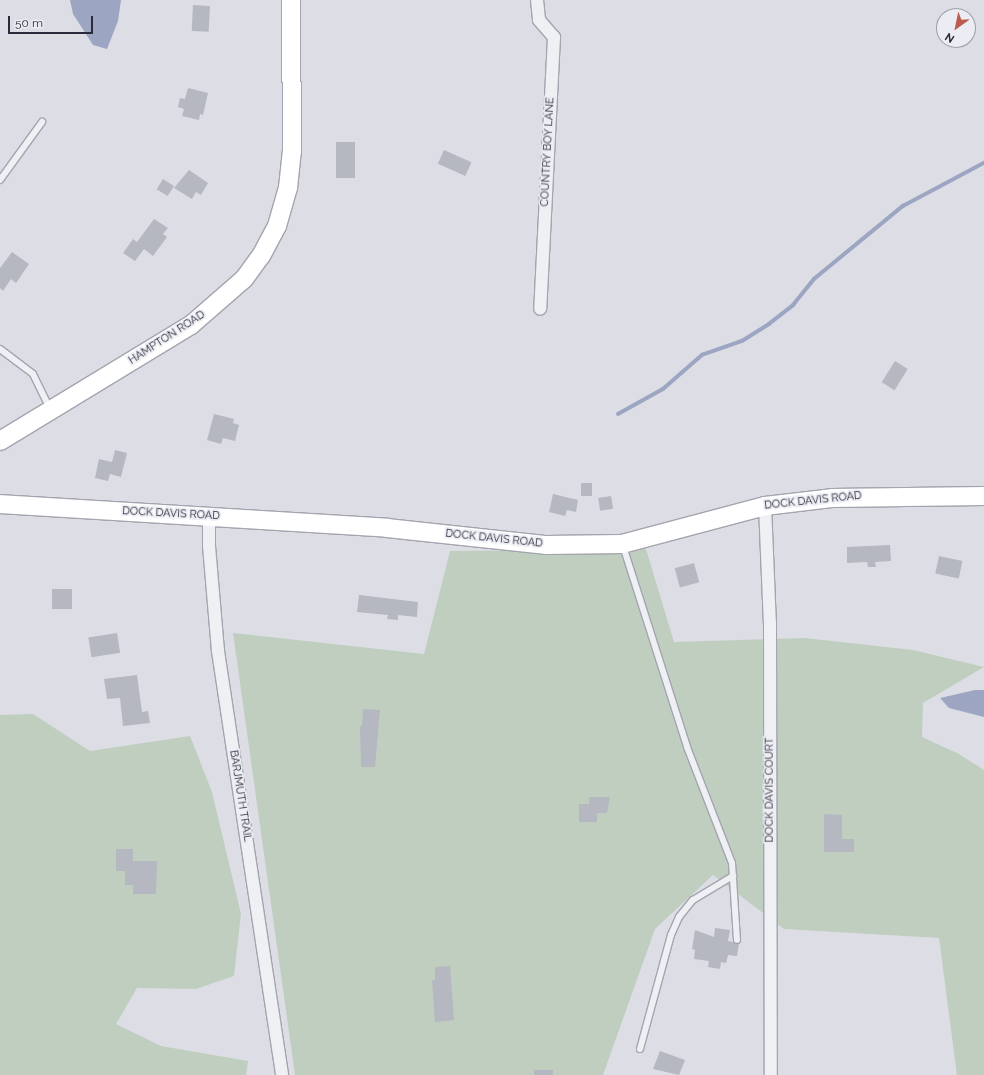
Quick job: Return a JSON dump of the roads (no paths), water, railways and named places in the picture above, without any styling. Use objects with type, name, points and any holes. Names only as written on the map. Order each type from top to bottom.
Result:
[{"type":"street","name":"HAMPTON ROAD","points":[[0,441],[191,325],[239,284],[261,256],[277,226],[288,188],[292,152],[290,0]]},
{"type":"street","name":"COUNTRY BOY LANE","points":[[537,0],[539,20],[554,37],[540,309]]},
{"type":"street","name":"DOCK DAVIS ROAD","points":[[0,504],[387,528],[547,545],[622,544],[765,506],[868,495],[984,496]]},
{"type":"street","name":"DOCK DAVIS COURT","points":[[765,506],[770,623],[771,1075]]},
{"type":"street","name":"BARJMUTH TRAIL","points":[[209,516],[209,546],[218,651],[282,1075]]},
{"type":"lane","points":[[0,180],[42,122]]},
{"type":"lane","points":[[0,348],[33,374],[50,411]]},
{"type":"lane","points":[[622,544],[687,747],[732,863],[737,940]]},
{"type":"lane","points":[[640,1050],[679,917],[693,900],[733,876]]},
{"type":"water","points":[[70,0],[121,0],[118,21],[107,49],[93,45],[73,14]]},
{"type":"water","points":[[975,690],[984,690],[984,717],[949,708],[940,698]]},
{"type":"waterway","points":[[618,414],[663,389],[702,355],[742,341],[769,324],[793,305],[814,279],[903,206],[984,163]]}]
